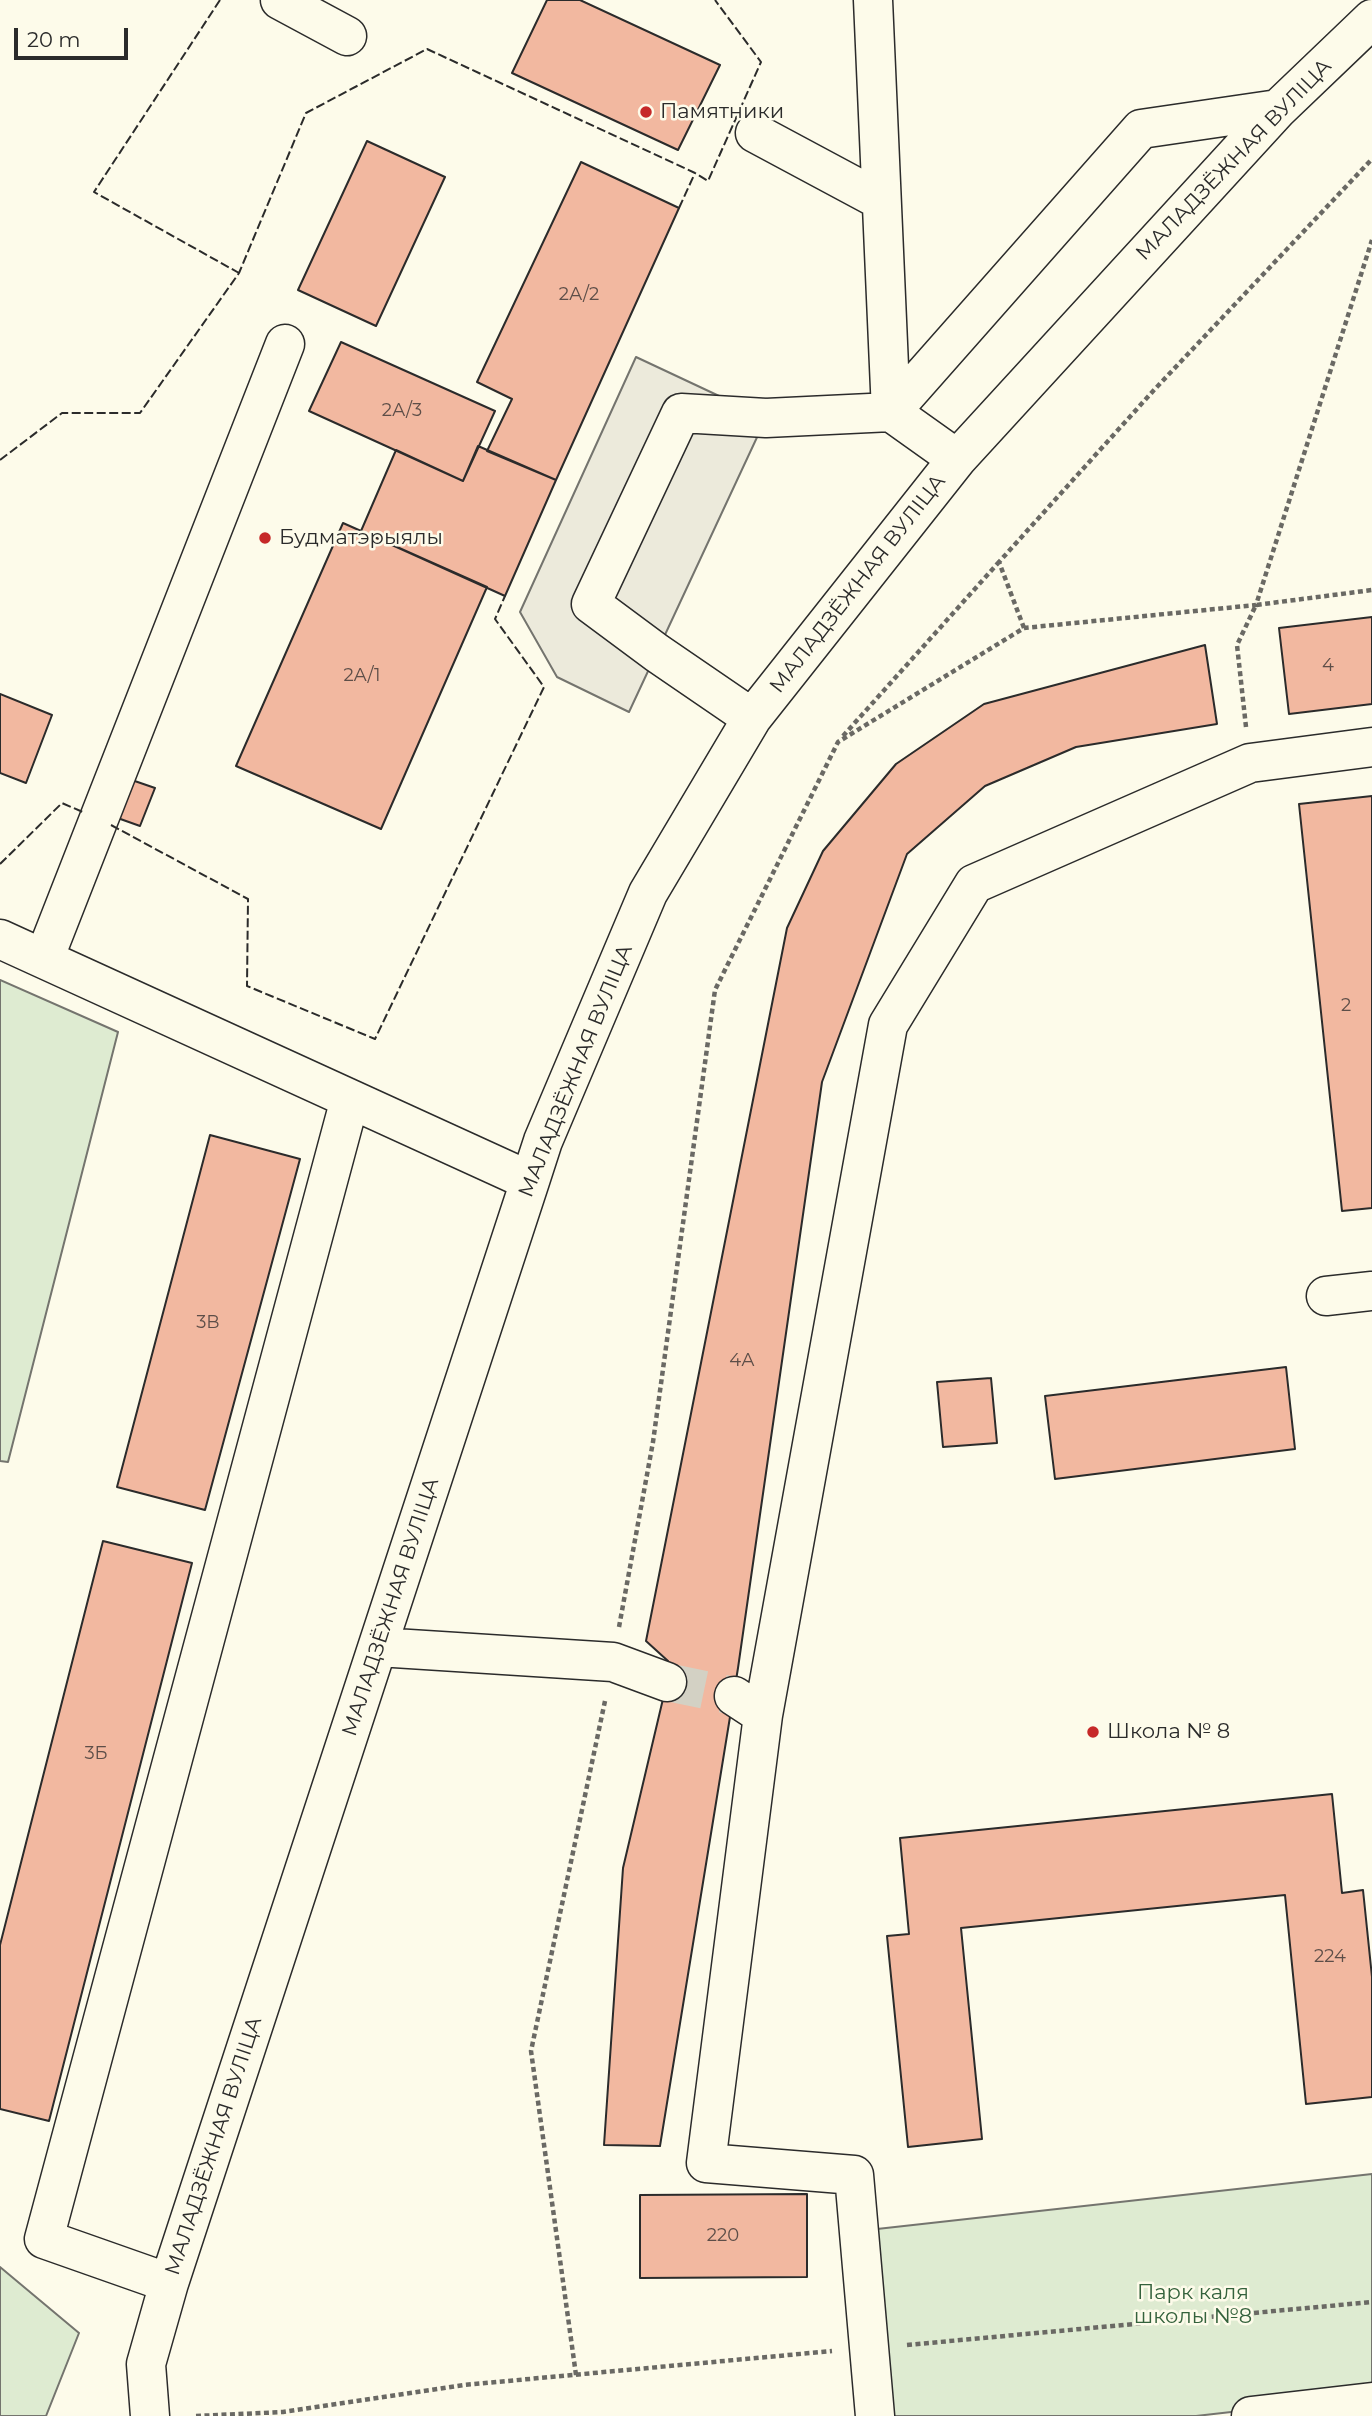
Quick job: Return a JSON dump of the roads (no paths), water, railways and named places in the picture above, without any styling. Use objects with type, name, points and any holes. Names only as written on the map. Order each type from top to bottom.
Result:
[{"type":"street","points":[[280,0],[347,36]]},
{"type":"street","points":[[873,0],[891,412]]},
{"type":"street","name":"МАЛАДЗЁЖНАЯ ВУЛІЦА","points":[[150,2416],[146,2364],[169,2283],[530,1181],[549,1129],[648,893],[752,718],[957,459],[1278,109],[1372,19]]},
{"type":"street","points":[[891,412],[1141,129],[1278,109]]},
{"type":"street","points":[[755,132],[880,200]]},
{"type":"street","points":[[44,959],[285,344]]},
{"type":"street","points":[[752,718],[591,604],[681,413],[766,418],[891,412],[957,459]]},
{"type":"street","points":[[875,2416],[854,2175],[706,2163],[748,1706],[888,1025],[974,884],[1250,763],[1372,747]]},
{"type":"street","points":[[0,939],[530,1181]]},
{"type":"street","points":[[169,2283],[44,2239],[350,1099]]},
{"type":"street","points":[[1326,1296],[1372,1291]]},
{"type":"street","points":[[378,1647],[613,1662],[667,1682]]},
{"type":"street","points":[[1251,2416],[1372,2402]]},
{"type":"tunnel","points":[[667,1682],[734,1696]]},
{"type":"place","name":"Памятники","points":[[646,112]]},
{"type":"place","name":"Будматэрыялы","points":[[265,538]]},
{"type":"place","name":"Школа № 8","points":[[1093,1732]]},
{"type":"park label","name":"Парк каля школы №8","points":[[1193,2305]]}]
